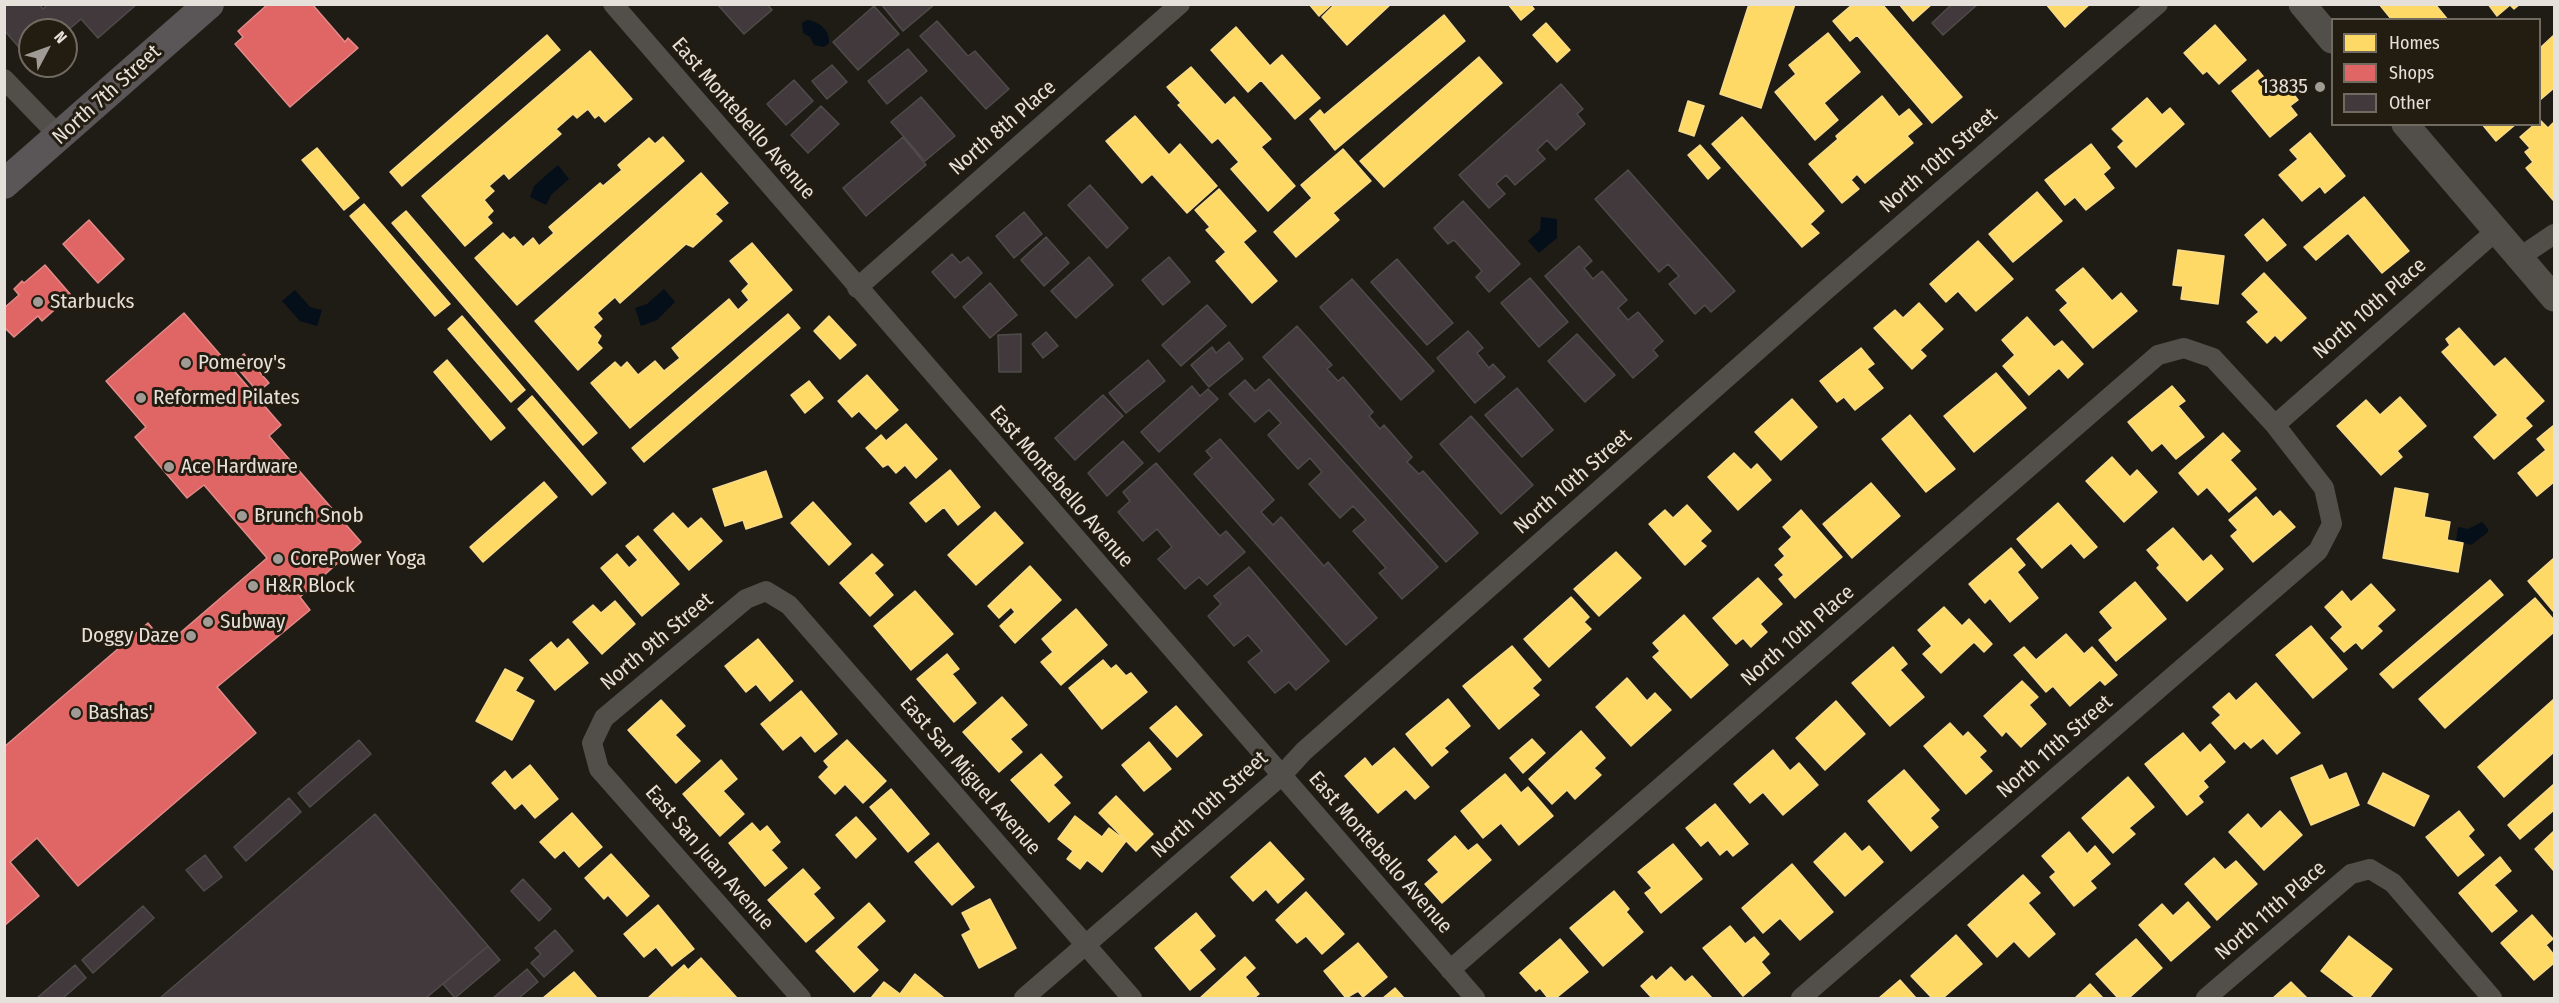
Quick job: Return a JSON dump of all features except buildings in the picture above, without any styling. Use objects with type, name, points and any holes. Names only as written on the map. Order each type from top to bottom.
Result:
[{"type":"main road","name":"North 7th Street","points":[[4,184],[209,4]]},
{"type":"main road","points":[[2302,4],[2331,39]]},
{"type":"main road","points":[[2407,126],[2554,298]]},
{"type":"street","name":"East Montebello Avenue","points":[[613,4],[1474,999]]},
{"type":"street","name":"North 8th Place","points":[[857,288],[1180,4]]},
{"type":"street","name":"North 10th Street","points":[[1024,999],[1281,776],[1304,751],[1826,290],[2158,4]]},
{"type":"street","points":[[4,79],[60,137]]},
{"type":"street","name":"North 10th Place","points":[[1450,970],[2158,355],[2184,348],[2213,358],[2275,425],[2497,230]]},
{"type":"street","points":[[2520,257],[2554,234]]},
{"type":"street","name":"North 11th Street","points":[[1801,999],[2318,551],[2332,524],[2324,488],[2275,425]]},
{"type":"street","name":"North 9th Street","points":[[592,743],[604,718],[746,598],[766,591]]},
{"type":"street","name":"East San Miguel Avenue","points":[[766,591],[789,605],[1132,999]]},
{"type":"street","name":"East San Juan Avenue","points":[[592,743],[599,769],[801,999]]},
{"type":"street","name":"North 11th Place","points":[[2206,999],[2351,874],[2370,869],[2393,883],[2492,999]]},
{"type":"shaded area","points":[[807,20],[820,25],[828,34],[829,43],[824,47],[814,45],[810,37],[803,33],[802,23]]},
{"type":"shaded area","points":[[558,165],[569,179],[551,195],[546,205],[530,197],[534,186]]},
{"type":"shaded area","points":[[1541,217],[1557,219],[1557,238],[1539,253],[1528,241],[1540,230]]},
{"type":"shaded area","points":[[664,289],[675,302],[657,320],[641,326],[635,308],[647,304]]},
{"type":"shaded area","points":[[295,290],[310,307],[322,310],[317,326],[300,321],[282,301]]},
{"type":"shaded area","points":[[2482,522],[2488,532],[2471,545],[2456,541],[2458,527],[2468,529]]},
{"type":"place","name":"13835","points":[[2320,87]]},
{"type":"place","name":"Starbucks","points":[[38,302]]},
{"type":"place","name":"Pomeroy's","points":[[186,363]]},
{"type":"place","name":"Reformed Pilates","points":[[141,398]]},
{"type":"place","name":"Ace Hardware","points":[[169,467]]},
{"type":"place","name":"Brunch Snob","points":[[242,516]]},
{"type":"place","name":"CorePower Yoga","points":[[278,559]]},
{"type":"place","name":"H&R Block","points":[[253,586]]},
{"type":"place","name":"Subway","points":[[208,622]]},
{"type":"place","name":"Doggy Daze","points":[[191,636]]},
{"type":"place","name":"Bashas'","points":[[76,713]]}]
